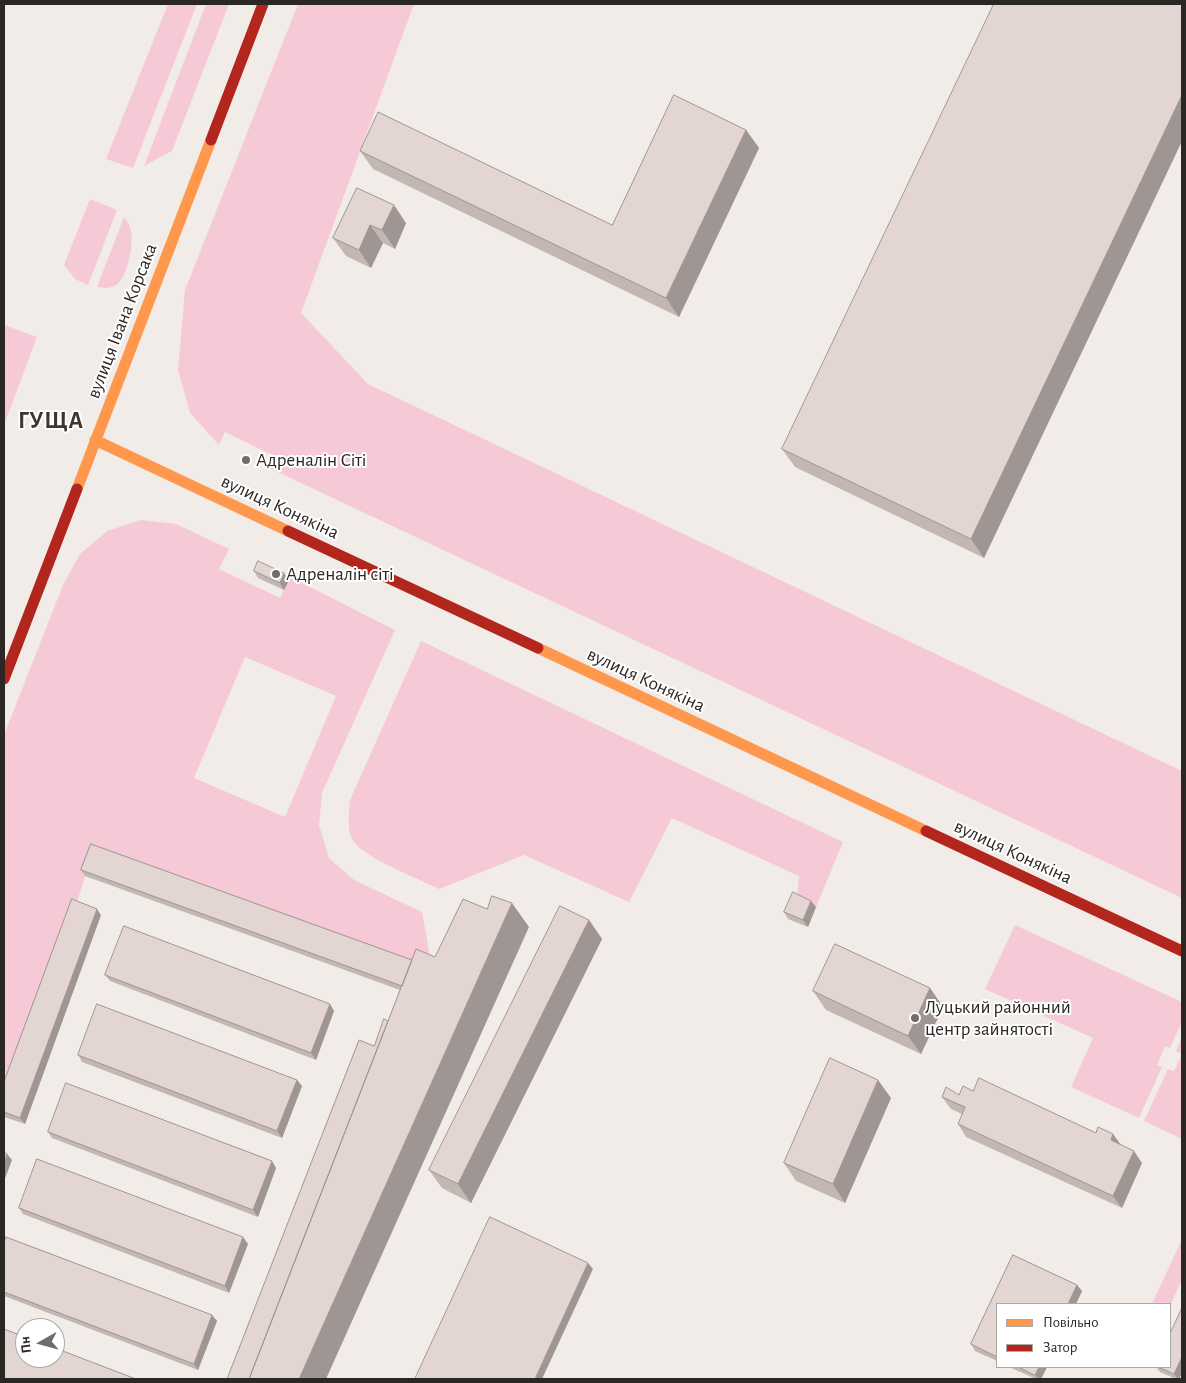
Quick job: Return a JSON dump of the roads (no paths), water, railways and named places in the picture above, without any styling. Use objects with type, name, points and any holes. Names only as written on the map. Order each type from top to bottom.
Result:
[{"type":"street","name":"вулиця Івана Корсака","points":[[4,679],[263,4]]},
{"type":"street","name":"вулиця Конякіна","points":[[95,440],[1182,951]]},
{"type":"place","name":"Адреналін Сіті","points":[[246,460]]},
{"type":"place","name":"Адреналін сіті","points":[[276,574]]},
{"type":"place","name":"Луцький районний центр зайнятості","points":[[915,1018]]},
{"type":"district","name":"ГУЩА","points":[[51,421]]}]
